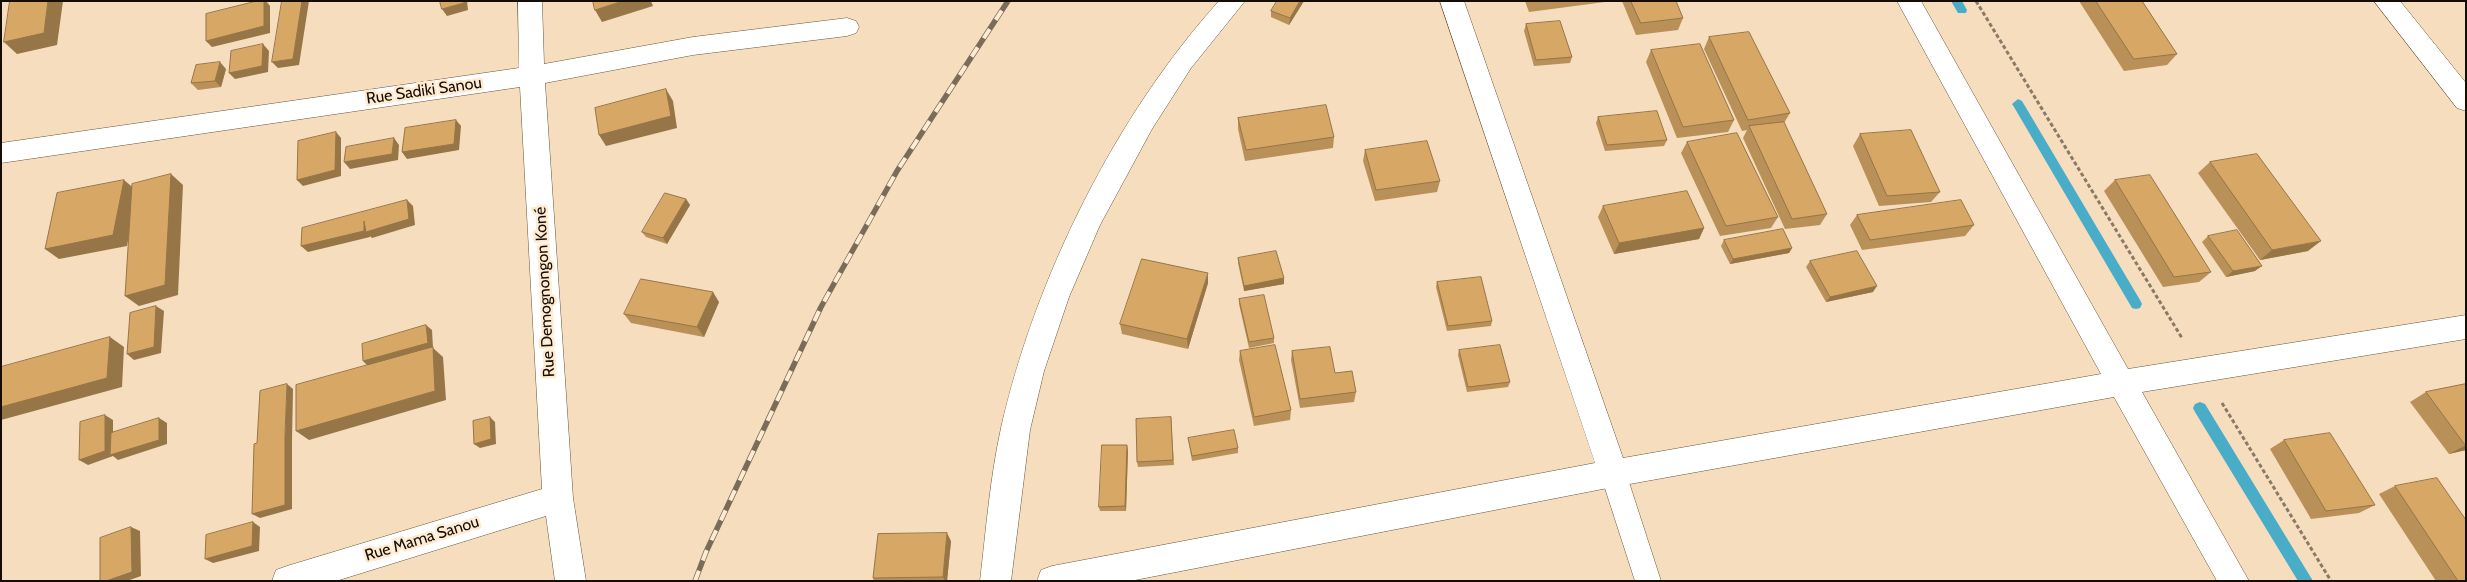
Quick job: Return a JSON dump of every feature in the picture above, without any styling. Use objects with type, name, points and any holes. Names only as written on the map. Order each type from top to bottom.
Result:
[{"type":"street","name":"Rue Demognongon Koné","points":[[530,1],[532,76],[558,498],[571,581]]},
{"type":"street","points":[[995,581],[1009,466],[1020,409],[1042,331],[1076,246],[1122,157],[1159,96],[1188,53],[1233,1]]},
{"type":"street","points":[[1452,1],[1613,473]]},
{"type":"street","points":[[1909,1],[2121,383],[2234,581]]},
{"type":"street","points":[[2386,1],[2466,101]]},
{"type":"street","name":"Rue Sadiki Sanou","points":[[1,153],[532,76],[693,46],[847,27]]},
{"type":"street","points":[[1052,581],[1613,473],[2121,383],[2466,326]]},
{"type":"street","name":"Rue Mama Sanou","points":[[287,581],[558,498]]},
{"type":"lane","points":[[1613,473],[1648,581]]},
{"type":"path","points":[[1976,1],[2331,581]]},
{"type":"building","points":[[10,1],[48,1],[44,33],[4,42]]},
{"type":"building","points":[[257,1],[264,1],[264,26],[206,41],[206,14]]},
{"type":"building","points":[[282,1],[302,1],[293,59],[272,62]]},
{"type":"building","points":[[440,1],[463,1],[464,3],[442,9]]},
{"type":"building","points":[[593,1],[623,1],[595,10]]},
{"type":"building","points":[[1277,1],[1300,1],[1290,18],[1271,11]]},
{"type":"building","points":[[1631,1],[1676,1],[1683,18],[1641,23]]},
{"type":"building","points":[[2096,1],[2142,1],[2177,54],[2134,59]]},
{"type":"building","points":[[1560,21],[1572,57],[1536,60],[1526,24]]},
{"type":"building","points":[[1749,32],[1790,113],[1748,120],[1709,37]]},
{"type":"building","points":[[263,44],[262,66],[229,73],[231,51]]},
{"type":"building","points":[[1700,44],[1734,120],[1683,127],[1651,50]]},
{"type":"building","points":[[220,62],[215,81],[191,83],[196,65]]},
{"type":"building","points":[[666,89],[671,116],[599,135],[595,108]]},
{"type":"building","points":[[1326,105],[1334,137],[1246,150],[1238,118]]},
{"type":"building","points":[[1657,111],[1667,140],[1607,145],[1598,117]]},
{"type":"building","points":[[456,120],[454,144],[402,152],[405,128]]},
{"type":"building","points":[[1784,122],[1827,214],[1792,219],[1749,126]]},
{"type":"building","points":[[1911,130],[1940,192],[1887,196],[1860,134]]},
{"type":"building","points":[[336,132],[335,170],[297,180],[298,141]]},
{"type":"building","points":[[1737,133],[1778,217],[1726,226],[1687,142]]},
{"type":"building","points":[[394,138],[392,154],[344,162],[346,147]]},
{"type":"building","points":[[1427,141],[1440,181],[1376,190],[1365,150]]},
{"type":"building","points":[[2257,154],[2321,241],[2272,250],[2210,162]]},
{"type":"building","points":[[171,174],[165,285],[125,296],[132,184]]},
{"type":"building","points":[[2150,175],[2211,272],[2174,277],[2115,180]]},
{"type":"building","points":[[124,180],[113,235],[45,249],[57,193]]},
{"type":"building","points":[[1687,191],[1704,228],[1619,243],[1603,206]]},
{"type":"building","points":[[665,193],[686,199],[663,238],[642,232]]},
{"type":"building","points":[[407,200],[409,219],[366,232],[364,221],[364,231],[301,246],[302,228]]},
{"type":"building","points":[[1961,200],[1974,225],[1870,240],[1857,215]]},
{"type":"building","points":[[1783,229],[1792,248],[1733,259],[1724,240]]},
{"type":"building","points":[[2237,230],[2262,266],[2233,271],[2208,236]]},
{"type":"building","points":[[1276,251],[1284,278],[1244,286],[1238,258]]},
{"type":"building","points":[[1857,251],[1877,286],[1830,297],[1810,261]]},
{"type":"building","points":[[1142,259],[1208,273],[1187,339],[1120,324]]},
{"type":"building","points":[[1481,277],[1492,321],[1448,326],[1437,282]]},
{"type":"building","points":[[641,279],[713,292],[697,327],[624,314]]},
{"type":"building","points":[[1264,295],[1274,338],[1249,342],[1239,299]]},
{"type":"building","points":[[156,306],[154,347],[127,354],[130,313]]},
{"type":"building","points":[[426,325],[428,343],[363,361],[362,344]]},
{"type":"building","points":[[110,337],[107,378],[1,407],[1,367]]},
{"type":"building","points":[[1275,345],[1291,410],[1254,417],[1240,351]]},
{"type":"building","points":[[1500,345],[1510,382],[1468,387],[1459,350]]},
{"type":"building","points":[[433,347],[435,391],[296,431],[296,385]]},
{"type":"building","points":[[1330,347],[1335,373],[1352,371],[1356,392],[1300,399],[1292,351]]},
{"type":"building","points":[[287,384],[285,505],[252,514],[254,444],[257,443],[260,391]]},
{"type":"building","points":[[2466,384],[2466,445],[2465,445],[2426,392]]},
{"type":"building","points":[[105,415],[105,451],[79,460],[80,422]]},
{"type":"building","points":[[490,417],[491,439],[474,444],[473,421]]},
{"type":"building","points":[[1171,417],[1173,460],[1137,462],[1136,419]]},
{"type":"building","points":[[159,418],[159,440],[110,455],[111,433]]},
{"type":"building","points":[[1234,430],[1238,448],[1192,456],[1188,438]]},
{"type":"building","points":[[2330,433],[2375,505],[2326,511],[2284,440]]},
{"type":"building","points":[[1102,445],[1127,445],[1125,506],[1099,507]]},
{"type":"building","points":[[2437,478],[2466,520],[2466,581],[2458,581],[2395,486]]},
{"type":"building","points":[[253,522],[252,546],[205,559],[206,535]]},
{"type":"building","points":[[131,527],[132,572],[106,581],[100,581],[100,538]]},
{"type":"building","points":[[947,533],[943,577],[873,578],[878,534]]},
{"type":"waterway","points":[[1956,1],[1962,10]]},
{"type":"waterway","points":[[2018,104],[2136,304]]},
{"type":"waterway","points":[[2200,408],[2306,581]]},
{"type":"railway","points":[[695,581],[706,552],[821,307],[897,171],[1008,1]]}]
